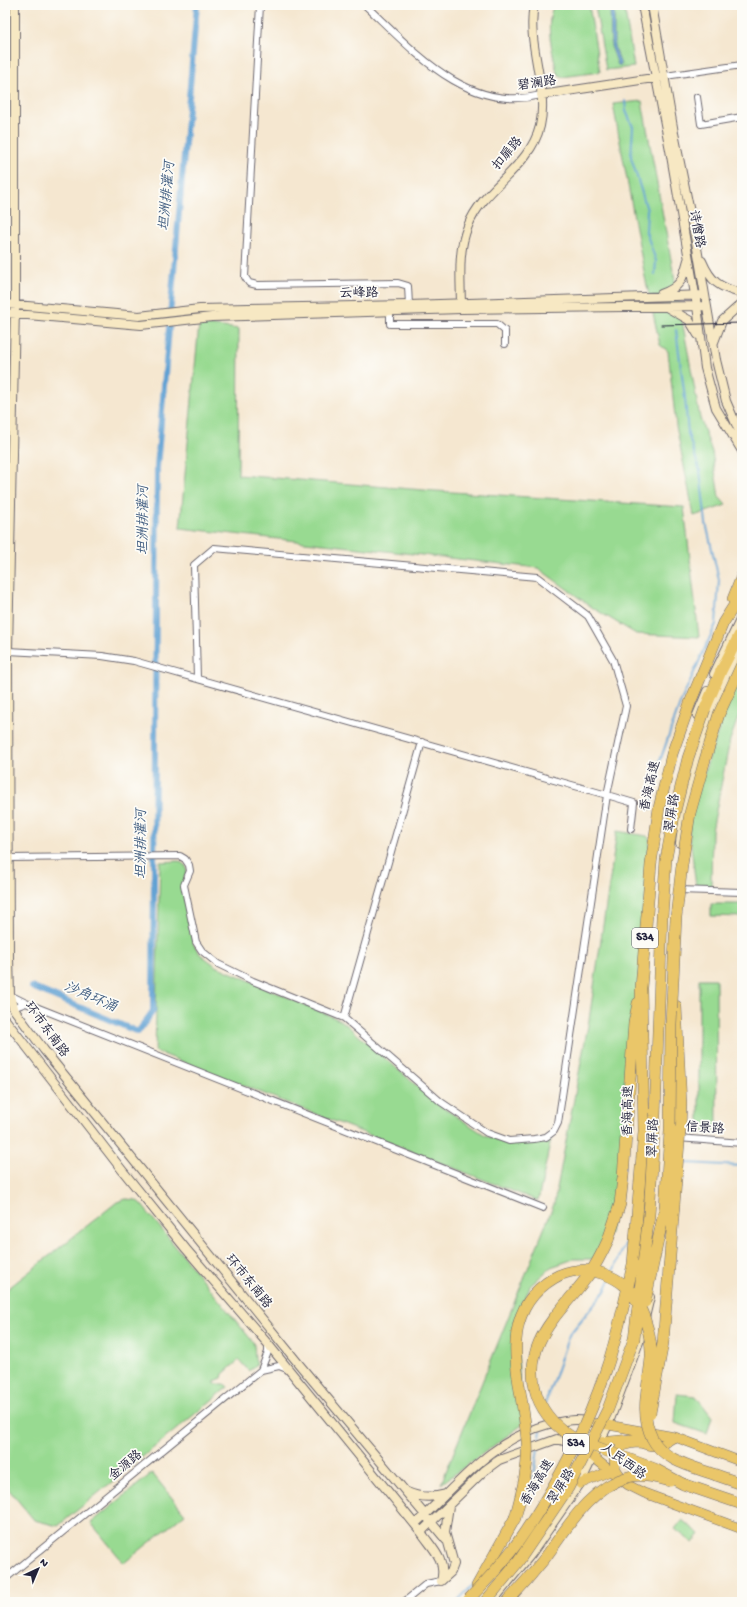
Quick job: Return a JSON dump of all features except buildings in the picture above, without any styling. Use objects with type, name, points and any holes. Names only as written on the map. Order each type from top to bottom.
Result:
[{"type":"highway","points":[[723,623],[742,576]]},
{"type":"highway","name":"香海高速","points":[[470,1601],[521,1539],[561,1474],[594,1403],[617,1335],[633,1264],[644,1131],[642,988],[651,864],[659,808],[672,754],[690,703],[723,623],[742,592]]},
{"type":"highway","name":"香海高速","points":[[485,1602],[518,1562],[568,1488],[608,1409],[634,1339],[649,1215],[655,1116],[662,917],[666,859],[675,811],[688,758],[721,671],[742,630]]},
{"type":"highway","points":[[634,1339],[644,1309],[654,1268],[665,1207],[670,1131],[671,1024],[676,917],[690,814],[719,714],[742,664]]},
{"type":"highway","points":[[648,1427],[663,1343],[681,1104],[674,984]]},
{"type":"highway","points":[[642,988],[634,1023],[623,1177],[620,1204],[614,1226],[598,1260],[588,1276],[553,1318],[539,1341],[534,1354],[532,1375],[535,1390],[542,1408],[549,1418],[565,1434],[655,1469],[683,1484]]},
{"type":"highway","points":[[470,1601],[515,1518],[523,1490],[528,1463],[527,1440],[516,1360],[517,1331],[521,1315],[528,1301],[536,1290],[547,1282],[568,1272],[581,1270],[598,1272],[620,1281],[633,1293],[648,1323],[651,1341],[651,1357],[645,1391],[644,1407],[648,1427],[653,1439],[675,1460],[742,1484]]},
{"type":"highway","points":[[508,1602],[532,1575],[578,1513],[608,1485],[629,1476],[639,1476],[683,1484],[742,1504]]},
{"type":"main road","name":"环市东南路","points":[[15,5],[15,311],[7,605],[9,958],[10,995],[13,1008],[54,1062],[404,1491],[446,1540]]},
{"type":"main road","name":"扣扉路","points":[[461,306],[461,253],[468,226],[480,204],[525,156],[532,146],[541,119],[541,95],[532,25],[534,5]]},
{"type":"main road","name":"诗僧路","points":[[642,5],[661,76],[698,253],[713,344],[726,401],[742,438]]},
{"type":"main road","name":"诗僧路","points":[[652,5],[661,76],[705,368],[716,408],[742,451]]},
{"type":"main road","name":"碧澜路","points":[[541,95],[661,76]]},
{"type":"main road","points":[[698,253],[713,280],[726,289],[740,293]]},
{"type":"main road","points":[[653,296],[676,286],[683,277],[688,257]]},
{"type":"main road","name":"云峰路","points":[[15,311],[141,325],[202,318],[390,312],[461,306],[653,296],[704,295]]},
{"type":"main road","points":[[5,304],[15,311]]},
{"type":"main road","points":[[713,344],[722,321],[741,304]]},
{"type":"main road","name":"云峰路","points":[[15,311],[140,316],[200,309],[409,305],[706,306]]},
{"type":"main road","points":[[665,307],[679,313],[691,322],[701,341]]},
{"type":"main road","points":[[5,313],[15,311]]},
{"type":"main road","name":"翠屏路","points":[[470,1601],[503,1571],[542,1519],[568,1477],[597,1423],[611,1390],[628,1339],[641,1287],[649,1246],[655,1138],[655,1008],[660,896],[672,808],[685,754],[700,706],[742,616]]},
{"type":"main road","name":"翠屏路","points":[[492,1602],[532,1553],[580,1484],[608,1426],[639,1342],[651,1294],[660,1243],[666,1138],[673,918],[683,819],[691,772],[711,711],[742,643]]},
{"type":"main road","name":"环市东南路","points":[[5,1019],[122,1170],[186,1249],[268,1344],[415,1524],[442,1564],[444,1571],[441,1581]]},
{"type":"main road","name":"人民西路","points":[[415,1524],[447,1494],[476,1463],[503,1444],[529,1430],[564,1420],[580,1419],[608,1426],[660,1435],[676,1436],[742,1462]]},
{"type":"main road","points":[[583,1450],[600,1442],[660,1435]]},
{"type":"main road","points":[[628,1485],[614,1465],[613,1460],[617,1452],[632,1444],[656,1446],[676,1436]]},
{"type":"main road","name":"人民西路","points":[[421,1532],[484,1471],[499,1460],[558,1439],[583,1450],[628,1485],[644,1493],[742,1529]]},
{"type":"main road","points":[[580,1484],[610,1471]]},
{"type":"main road","points":[[404,1491],[416,1496],[427,1498],[447,1494]]},
{"type":"main road","points":[[441,1581],[451,1572],[454,1564],[446,1540],[445,1524],[449,1505]]},
{"type":"street","points":[[260,5],[245,277],[249,283],[258,285],[398,283],[408,286],[409,305]]},
{"type":"street","name":"碧澜路","points":[[365,5],[428,64],[454,81],[494,97],[522,99],[541,95]]},
{"type":"street","name":"碧澜路","points":[[661,76],[742,65]]},
{"type":"street","points":[[697,97],[701,124],[742,116]]},
{"type":"street","points":[[390,312],[390,324],[493,323],[502,327],[505,331],[505,341]]},
{"type":"street","points":[[9,858],[180,856],[185,859],[189,865],[190,871],[184,885],[192,931],[202,951],[218,964],[253,981],[344,1018],[441,1102],[487,1133],[509,1141],[546,1137],[554,1131],[558,1122],[607,795],[626,706],[613,660],[588,616],[537,577],[214,548],[194,565],[198,678]]},
{"type":"street","points":[[8,651],[102,656],[134,661],[174,674],[198,678],[634,803],[631,829]]},
{"type":"street","points":[[344,1018],[422,742]]},
{"type":"street","points":[[676,890],[742,892]]},
{"type":"street","points":[[10,995],[26,1003],[543,1208]]},
{"type":"street","points":[[13,1008],[26,1003]]},
{"type":"street","name":"信景路","points":[[666,1138],[742,1143]]},
{"type":"street","points":[[261,1370],[268,1352],[268,1344]]},
{"type":"street","points":[[261,1370],[280,1366],[288,1369]]},
{"type":"street","name":"金源路","points":[[5,1579],[261,1370]]},
{"type":"street","points":[[404,1602],[426,1584],[441,1581]]},
{"type":"green space","points":[[554,5],[589,5],[600,72],[562,77],[557,73],[550,39],[550,21]]},
{"type":"green space","points":[[595,5],[624,5],[634,67],[606,70]]},
{"type":"green space","points":[[642,101],[700,418],[712,452],[719,497],[726,505],[694,516],[676,426],[668,351],[660,345],[645,277],[613,104]]},
{"type":"green space","points":[[199,324],[239,329],[238,475],[436,491],[684,507],[699,637],[636,634],[593,608],[538,568],[180,528]]},
{"type":"green space","points":[[742,660],[742,707],[730,740],[712,831],[711,887],[696,887],[688,820]]},
{"type":"green space","points":[[617,831],[647,836],[650,839],[628,1113],[610,1233],[594,1259],[574,1259],[551,1267],[530,1286],[516,1322],[522,1425],[441,1484],[554,1204],[589,1020]]},
{"type":"green space","points":[[179,861],[186,866],[187,871],[182,886],[193,943],[200,954],[216,966],[342,1021],[439,1105],[485,1135],[508,1144],[546,1140],[552,1134],[538,1201],[155,1051],[160,862]]},
{"type":"green space","points":[[711,904],[742,904],[742,917],[711,916]]},
{"type":"green space","points":[[699,979],[716,979],[717,1131],[699,1131]]},
{"type":"green space","points":[[126,1199],[136,1200],[141,1204],[253,1342],[257,1364],[249,1371],[239,1360],[223,1374],[222,1378],[215,1381],[215,1384],[225,1384],[228,1387],[58,1526],[34,1520],[5,1485],[5,1291],[117,1202]]},
{"type":"green space","points":[[677,1394],[696,1396],[712,1417],[707,1434],[675,1423]]},
{"type":"green space","points":[[152,1473],[185,1514],[124,1563],[91,1523]]},
{"type":"green space","points":[[682,1520],[700,1534],[693,1543],[675,1529]]},
{"type":"water","points":[[610,5],[614,5],[614,46],[621,65],[618,65],[611,46]]},
{"type":"waterway","name":"坦洲排灌河","points":[[32,987],[138,1032],[153,1011],[157,467],[197,5]]},
{"type":"waterway","points":[[625,101],[626,111],[633,127],[631,157],[647,210],[646,232],[656,261],[655,274]]},
{"type":"waterway","points":[[651,809],[654,778],[681,701],[716,624],[719,580],[706,523],[700,471],[688,434],[676,330]]},
{"type":"waterway","points":[[687,1163],[742,1166]]},
{"type":"waterway","points":[[612,1274],[626,1242],[633,1204]]},
{"type":"waterway","points":[[545,1404],[569,1335],[605,1291],[610,1280]]},
{"type":"waterway","points":[[539,1443],[541,1430]]},
{"type":"waterway","points":[[524,1503],[532,1490],[538,1448]]},
{"type":"waterway","points":[[456,1602],[473,1585]]},
{"type":"tram line","points":[[661,325],[742,323]]},
{"type":"water label","name":"沙角环涌","points":[[90,998]]}]
